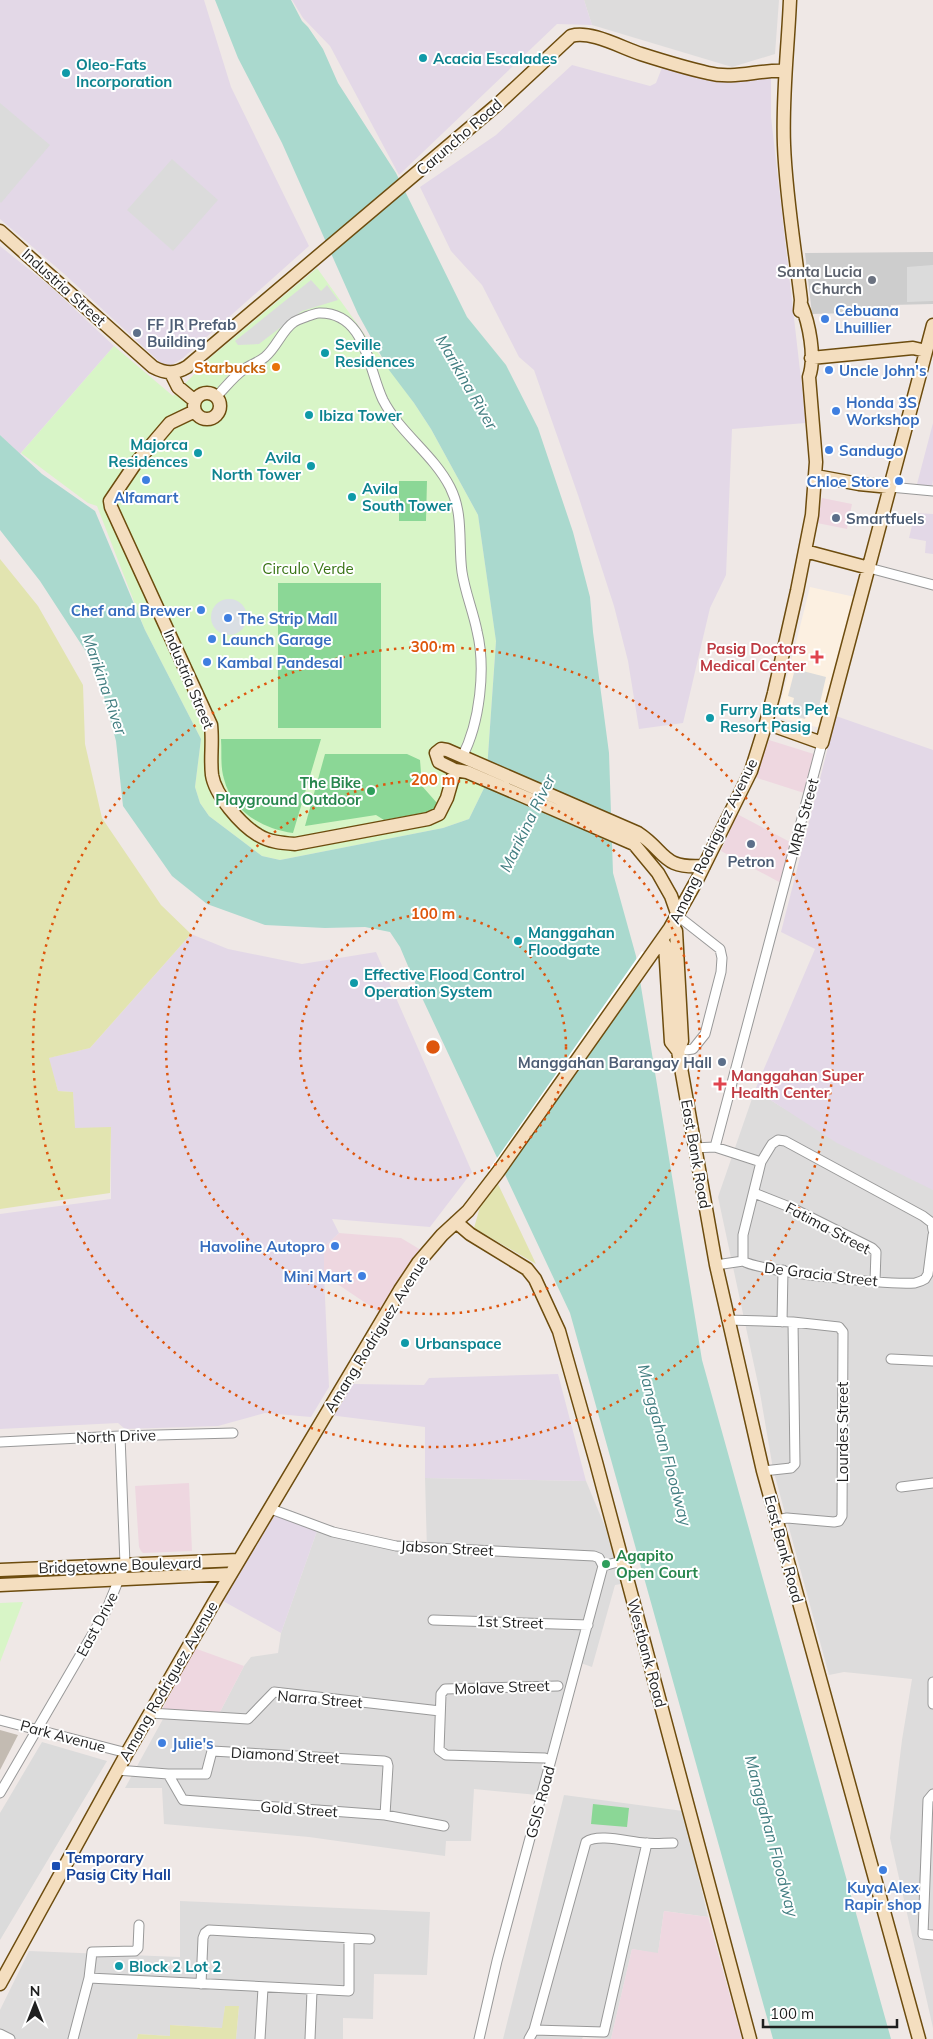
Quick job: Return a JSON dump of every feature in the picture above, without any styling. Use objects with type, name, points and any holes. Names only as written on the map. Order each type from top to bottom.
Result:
[{"type":"street","name":"Amang Rodriguez Avenue","points":[[790,0],[785,71],[785,176],[801,304],[800,318],[805,369],[809,377]]},
{"type":"street","name":"Caruncho Road","points":[[171,373],[179,372],[187,367],[264,302],[498,104],[565,40],[578,34],[590,35],[640,54],[711,74],[729,75],[758,71],[785,71]]},
{"type":"street","name":"Industria Street","points":[[0,231],[153,367],[161,372],[171,373]]},
{"type":"street","name":"Amang Rodriguez Avenue","points":[[0,1984],[117,1770],[239,1560],[400,1290],[418,1263],[437,1240],[468,1211],[498,1172],[662,940],[697,880],[751,771],[766,723],[812,514],[816,476],[809,377],[812,367],[807,319],[801,304]]},
{"type":"street","points":[[216,397],[242,371],[265,357],[294,322],[318,312],[333,315],[354,328],[366,350],[374,379],[384,402],[395,420],[444,478],[456,501],[460,516],[460,549],[463,579],[478,632],[481,672],[479,698],[465,765],[636,838],[648,839],[670,864],[697,880]]},
{"type":"street","name":"MRR Street","points":[[715,1146],[890,487],[928,357],[933,325]]},
{"type":"street","points":[[811,358],[913,348],[928,357]]},
{"type":"street","points":[[171,373],[178,387],[202,417],[214,416],[219,409],[219,403],[216,397],[206,393],[201,394],[195,406]]},
{"type":"street","name":"Industria Street","points":[[195,406],[170,423],[135,464],[110,501],[111,507],[211,725],[213,738],[212,777],[218,792],[229,808],[258,836],[276,843],[295,844],[428,818],[439,814],[465,765]]},
{"type":"street","points":[[816,476],[859,484],[933,491]]},
{"type":"street","points":[[805,550],[933,586]]},
{"type":"street","points":[[766,723],[822,743]]},
{"type":"street","name":"East Bank Road","points":[[636,838],[671,896],[676,930],[682,1041],[678,1052]]},
{"type":"street","points":[[670,864],[688,867],[704,866]]},
{"type":"street","points":[[658,873],[668,872],[670,864]]},
{"type":"street","points":[[675,920],[720,949],[722,958],[721,972],[705,1034],[693,1049],[678,1052]]},
{"type":"street","name":"East Bank Road","points":[[662,940],[665,945],[671,1042],[678,1052],[694,1148],[727,1320],[763,1472],[919,2039]]},
{"type":"street","name":"De Gracia Street","points":[[933,1230],[932,1223],[923,1216],[785,1141],[778,1140],[772,1144],[761,1162],[743,1235],[743,1260],[754,1266],[783,1270],[875,1281],[913,1283],[925,1279],[928,1274],[933,1235]]},
{"type":"street","points":[[694,1148],[715,1146],[761,1162]]},
{"type":"street","name":"Fatima Street","points":[[754,1193],[792,1208],[872,1248],[876,1252],[875,1281]]},
{"type":"street","name":"Westbank Road","points":[[456,1222],[470,1234],[527,1269],[535,1279],[562,1340],[750,2039]]},
{"type":"street","points":[[716,1265],[743,1260]]},
{"type":"street","points":[[782,1322],[783,1270]]},
{"type":"street","name":"Lourdes Street","points":[[727,1320],[793,1322],[839,1327],[843,1332],[842,1516],[839,1521],[834,1522],[787,1518],[776,1520]]},
{"type":"street","points":[[763,1472],[791,1468],[795,1464],[793,1322]]},
{"type":"street","points":[[891,1359],[933,1361]]},
{"type":"street","name":"North Drive","points":[[0,1442],[233,1433]]},
{"type":"street","name":"East Drive","points":[[0,1793],[106,1611],[120,1579],[125,1564],[120,1436]]},
{"type":"street","points":[[901,1487],[933,1483]]},
{"type":"street","name":"Jabson Street","points":[[271,1509],[333,1532],[375,1543],[410,1548],[594,1556],[599,1558],[603,1566]]},
{"type":"street","name":"Bridgetowne Boulevard","points":[[0,1570],[239,1560]]},
{"type":"street","points":[[603,1566],[622,1561]]},
{"type":"street","name":"GSIS Road","points":[[481,2038],[497,1962],[603,1566]]},
{"type":"street","name":"Bridgetowne Boulevard","points":[[0,1585],[231,1574]]},
{"type":"street","name":"1st Street","points":[[433,1620],[588,1625]]},
{"type":"street","points":[[933,1682],[933,1703]]},
{"type":"street","name":"Molave Street","points":[[440,1711],[441,1694],[445,1689],[558,1686]]},
{"type":"street","name":"Narra Street","points":[[150,1713],[248,1719],[274,1692],[440,1711]]},
{"type":"street","points":[[440,1711],[440,1750],[446,1755],[545,1758]]},
{"type":"street","name":"Park Avenue","points":[[0,1720],[127,1753]]},
{"type":"street","name":"Diamond Street","points":[[117,1770],[168,1774],[206,1774],[212,1751],[384,1761],[387,1762],[388,1766],[385,1816]]},
{"type":"street","name":"Gold Street","points":[[168,1774],[183,1800],[385,1816],[444,1826]]},
{"type":"street","points":[[933,1794],[928,1800],[929,1869],[922,1934],[933,1935]]},
{"type":"street","points":[[530,2039],[586,1842],[590,1839],[600,1838],[647,1843],[673,1843]]},
{"type":"street","points":[[534,2030],[604,2032],[647,1843]]},
{"type":"street","points":[[73,2039],[89,1978],[92,1952],[135,1951],[138,1948],[139,1925]]},
{"type":"street","points":[[201,1984],[203,1938],[209,1930],[370,1939]]},
{"type":"street","points":[[89,1978],[349,1991],[350,1938]]},
{"type":"street","points":[[260,2039],[263,1988]]},
{"type":"street","points":[[310,2039],[312,1990]]},
{"type":"street","points":[[0,2034],[10,2039]]},
{"type":"shaded area","points":[[0,0],[204,0],[231,87],[309,246],[183,358],[170,366],[163,365],[63,273],[0,219]]},
{"type":"shaded area","points":[[292,0],[584,0],[592,25],[557,24],[399,175],[330,46],[303,18]]},
{"type":"shaded area","name":"Acacia Escalades","points":[[584,0],[779,0],[775,54],[732,67],[592,25]]},
{"type":"shaded area","points":[[572,65],[650,86],[656,83],[663,65],[730,83],[771,77],[771,117],[806,423],[732,429],[726,575],[710,608],[683,723],[639,729],[628,661],[614,606],[578,495],[534,370],[519,357],[482,285],[451,251],[420,187],[496,135]]},
{"type":"shaded area","points":[[0,103],[50,145],[1,203],[0,202]]},
{"type":"shaded area","points":[[172,159],[218,200],[173,251],[127,210]]},
{"type":"shaded area","points":[[0,246],[51,287],[114,346],[20,454],[0,435]]},
{"type":"shaded area","points":[[933,252],[933,304],[891,305],[890,312],[812,314],[805,253]]},
{"type":"shaded area","points":[[933,265],[933,301],[907,302],[907,267]]},
{"type":"shaded area","points":[[311,280],[321,291],[327,285],[338,300],[302,311],[259,344],[238,345],[235,341]]},
{"type":"shaded area","points":[[933,423],[933,480],[932,487],[917,484]]},
{"type":"shaded area","points":[[822,498],[852,504],[847,529],[817,523]]},
{"type":"shaded area","points":[[915,513],[933,514],[933,554],[925,553],[926,541],[909,538]]},
{"type":"shaded area","points":[[0,559],[38,606],[83,685],[85,744],[102,818],[161,905],[191,934],[90,1048],[49,1058],[58,1091],[73,1092],[75,1128],[111,1127],[110,1193],[0,1209]]},
{"type":"shaded area","name":"Pasig Doctors Medical Center","points":[[810,587],[855,597],[824,729],[777,717]]},
{"type":"shaded area","points":[[229,599],[241,605],[247,617],[241,629],[229,635],[217,629],[211,617],[217,605]]},
{"type":"shaded area","points":[[795,669],[826,677],[819,707],[809,705],[805,719],[790,715],[794,698],[788,696]]},
{"type":"shaded area","points":[[836,716],[933,750],[933,1190],[837,1143],[755,1090],[815,949],[781,932]]},
{"type":"shaded area","points":[[769,740],[817,755],[804,793],[754,777]]},
{"type":"shaded area","points":[[737,814],[792,843],[781,883],[721,851]]},
{"type":"shaded area","points":[[191,934],[228,949],[302,964],[376,952],[472,1172],[430,1227],[332,1219],[339,1233],[324,1247],[329,1387],[311,1417],[265,1413],[218,1426],[125,1429],[118,1423],[0,1429],[0,1214],[111,1199],[111,1128],[74,1128],[73,1092],[58,1091],[48,1058],[90,1048]]},
{"type":"shaded area","points":[[755,1090],[780,1106],[933,1188],[933,2028],[890,1838],[902,1740],[912,1679],[844,1672],[829,1675],[773,1469],[760,1393],[718,1197]]},
{"type":"shaded area","points":[[498,1184],[536,1264],[474,1228],[480,1207]]},
{"type":"shaded area","points":[[339,1233],[401,1238],[421,1250],[382,1314],[324,1275],[324,1247]]},
{"type":"shaded area","points":[[558,1374],[586,1481],[425,1478],[425,1427],[329,1415],[353,1384],[424,1385],[429,1378]]},
{"type":"shaded area","points":[[425,1478],[586,1481],[606,1529],[621,1584],[615,1585],[592,1667],[575,1661],[538,1795],[474,1789],[471,1841],[446,1841],[445,1856],[309,1837],[164,1824],[162,1788],[125,1788],[163,1719],[162,1710],[220,1712],[244,1666],[251,1657],[278,1653],[281,1633],[317,1531],[365,1543],[427,1551]]},
{"type":"shaded area","points":[[189,1483],[192,1551],[143,1553],[139,1547],[135,1486]]},
{"type":"shaded area","points":[[275,1514],[317,1531],[281,1633],[223,1601]]},
{"type":"shaded area","points":[[194,1648],[244,1666],[220,1712],[162,1710]]},
{"type":"shaded area","points":[[0,1730],[18,1735],[0,1770]]},
{"type":"shaded area","points":[[42,1742],[107,1761],[0,1940],[0,1813]]},
{"type":"shaded area","points":[[564,1795],[683,1811],[708,1917],[664,1911],[658,1954],[632,1949],[611,2039],[583,2037],[582,2039],[503,2039]]},
{"type":"shaded area","points":[[180,1901],[430,1912],[427,1975],[374,1974],[373,2019],[343,2018],[343,2039],[236,2039],[239,2006],[225,2006],[223,2028],[170,2025],[170,2036],[138,2034],[137,2039],[0,2039],[0,2010],[29,1951],[180,1957]]},
{"type":"shaded area","points":[[664,1911],[708,1917],[742,2039],[611,2039],[632,1949],[658,1953]]},
{"type":"shaded area","points":[[225,2006],[239,2006],[236,2039],[137,2039],[138,2034],[170,2036],[170,2025],[222,2028]]},
{"type":"green space","name":"Circulo Verde","points":[[317,268],[431,429],[478,515],[496,640],[486,784],[469,819],[443,828],[280,860],[262,856],[209,816],[200,803],[195,787],[201,739],[145,630],[97,506],[88,503],[21,453],[114,346],[173,396],[211,357]]},
{"type":"green space","points":[[399,481],[427,481],[426,521],[399,521]]},
{"type":"green space","points":[[278,583],[381,583],[381,728],[278,728]]},
{"type":"green space","points":[[221,739],[321,739],[293,833],[281,831],[260,823],[241,809],[234,800],[228,790],[223,774]]},
{"type":"green space","name":"The Bike Playground Outdoor","points":[[325,754],[407,754],[420,760],[422,786],[437,803],[434,811],[384,820],[376,815],[305,826]]},
{"type":"green space","points":[[23,1602],[0,1662],[0,1603]]},
{"type":"green space","points":[[593,1804],[629,1808],[627,1827],[591,1824]]},
{"type":"water","points":[[215,0],[291,0],[302,21],[323,49],[338,83],[396,173],[467,317],[506,365],[538,428],[573,532],[590,597],[609,753],[613,873],[636,956],[702,1360],[891,2039],[773,2039],[570,1313],[400,947],[390,932],[365,927],[325,928],[265,925],[207,904],[172,876],[123,806],[116,741],[96,667],[40,581],[0,530],[0,435],[42,474],[95,511],[145,630],[201,739],[195,787],[200,803],[209,816],[262,856],[280,860],[443,828],[469,819],[486,784],[496,641],[478,515],[431,429],[389,370],[358,314],[282,143],[238,58]]},
{"type":"pier","points":[[642,951],[655,960],[501,1180],[488,1171]]},
{"type":"place","name":"Acacia Escalades","points":[[423,58]]},
{"type":"place","name":"Oleo-Fats Incorporation","points":[[66,73]]},
{"type":"place","name":"Santa Lucia Church","points":[[872,280]]},
{"type":"place","name":"Cebuana Lhuillier","points":[[825,319]]},
{"type":"place","name":"FF JR Prefab Building","points":[[137,333]]},
{"type":"place","name":"Seville Residences","points":[[325,353]]},
{"type":"place","name":"Starbucks","points":[[276,367]]},
{"type":"place","name":"Uncle John's","points":[[829,370]]},
{"type":"place","name":"Honda 3S Workshop","points":[[836,411]]},
{"type":"place","name":"Ibiza Tower","points":[[309,415]]},
{"type":"place","name":"Sandugo","points":[[829,450]]},
{"type":"place","name":"Majorca Residences","points":[[198,453]]},
{"type":"place","name":"Avila North Tower","points":[[311,466]]},
{"type":"place","name":"Alfamart","points":[[146,480]]},
{"type":"place","name":"Chloe Store","points":[[899,481]]},
{"type":"place","name":"Avila South Tower","points":[[352,497]]},
{"type":"place","name":"Smartfuels","points":[[836,518]]},
{"type":"place","name":"Chef and Brewer","points":[[201,610]]},
{"type":"place","name":"The Strip Mall","points":[[228,618]]},
{"type":"place","name":"Launch Garage","points":[[212,639]]},
{"type":"place","name":"Pasig Doctors Medical Center","points":[[817,657]]},
{"type":"place","name":"Kambal Pandesal","points":[[207,662]]},
{"type":"place","name":"Furry Brats Pet Resort Pasig","points":[[710,718]]},
{"type":"place","name":"The Bike Playground Outdoor","points":[[371,791]]},
{"type":"place","name":"Petron","points":[[751,844]]},
{"type":"place","name":"Manggahan Floodgate","points":[[518,941]]},
{"type":"place","name":"Effective Flood Control Operation System","points":[[354,983]]},
{"type":"place","name":"Manggahan Barangay Hall","points":[[722,1062]]},
{"type":"place","name":"Manggahan Super Health Center","points":[[720,1084]]},
{"type":"place","name":"Havoline Autopro","points":[[335,1246]]},
{"type":"place","name":"Mini Mart","points":[[362,1276]]},
{"type":"place","name":"Urbanspace","points":[[405,1343]]},
{"type":"place","name":"Agapito Open Court","points":[[606,1564]]},
{"type":"place","name":"Julie's","points":[[162,1743]]},
{"type":"place","name":"Temporary Pasig City Hall","points":[[56,1866]]},
{"type":"place","name":"Kuya Alex Rapir shop","points":[[883,1870]]},
{"type":"place","name":"Block 2 Lot 2","points":[[119,1966]]},
{"type":"water label","name":"Marikina River","points":[[467,382]]},
{"type":"water label","name":"Marikina River","points":[[105,684]]},
{"type":"water label","name":"Marikina River","points":[[527,823]]},
{"type":"water label","name":"Manggahan Floodway","points":[[665,1445]]},
{"type":"water label","name":"Manggahan Floodway","points":[[772,1836]]}]
